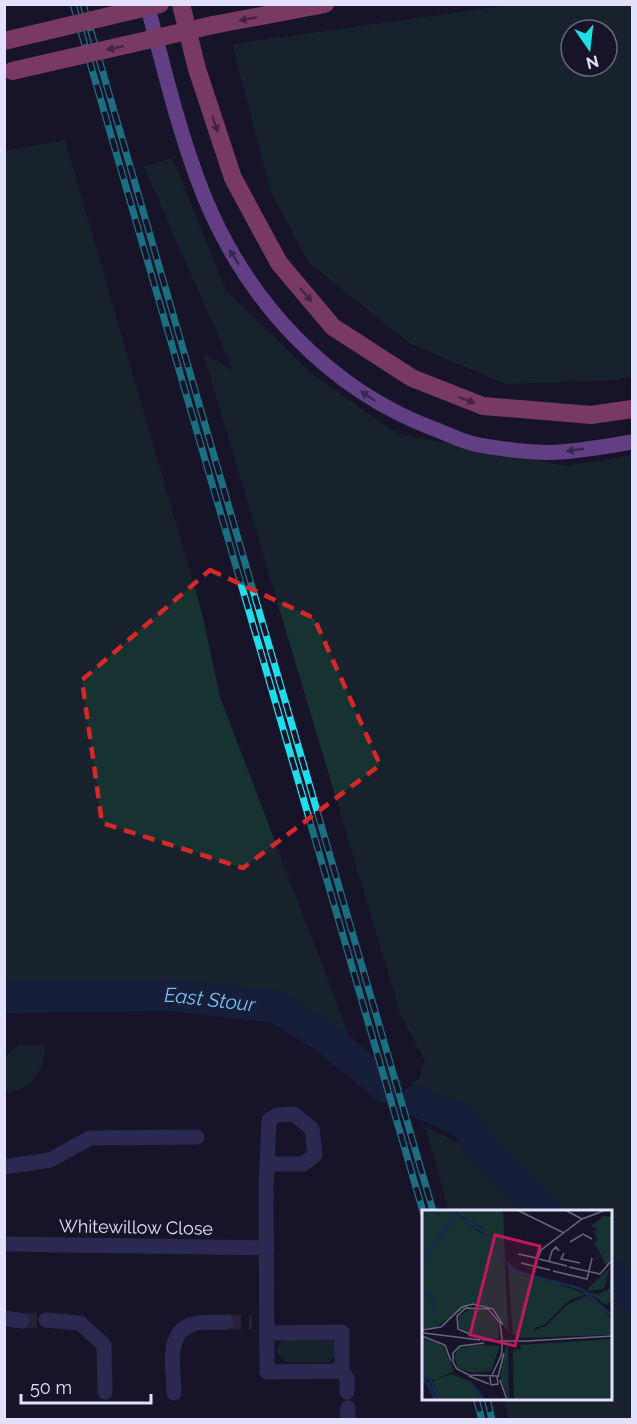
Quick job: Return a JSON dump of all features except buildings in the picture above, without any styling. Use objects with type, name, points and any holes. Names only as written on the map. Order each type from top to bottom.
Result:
[{"type":"highway","points":[[4,41],[160,4]]},
{"type":"highway","points":[[181,4],[197,69],[233,178],[279,263],[333,327],[412,378],[483,406],[591,414],[633,409]]},
{"type":"highway","points":[[8,72],[213,25],[325,4]]},
{"type":"main road","points":[[147,4],[172,99],[204,195],[230,250],[265,306],[310,354],[372,400],[420,424],[477,445],[559,452],[633,442]]},
{"type":"street","points":[[4,1167],[27,1166],[50,1160],[90,1138],[197,1137]]},
{"type":"street","points":[[268,1164],[267,1248],[262,1326],[267,1372],[342,1371]]},
{"type":"street","name":"Whitewillow Close","points":[[4,1244],[267,1248]]},
{"type":"street","points":[[4,1318],[22,1321]]},
{"type":"street","points":[[46,1320],[80,1323],[104,1345],[105,1392]]},
{"type":"street","points":[[174,1393],[173,1340],[181,1330],[193,1323],[226,1322]]},
{"type":"street","points":[[262,1326],[342,1332],[342,1371],[347,1378],[347,1392]]},
{"type":"highlighted area","points":[[210,570],[314,618],[380,765],[243,868],[102,823],[82,680]]},
{"type":"green space","points":[[517,4],[632,5],[632,377],[615,380],[505,384],[409,343],[309,263],[271,192],[232,44]]},
{"type":"green space","points":[[65,140],[202,613],[220,697],[350,1038],[245,987],[5,990],[5,151]]},
{"type":"green space","points":[[172,158],[226,290],[312,374],[398,434],[566,466],[632,455],[632,1285],[613,1267],[613,1210],[554,1210],[489,1144],[477,1125],[415,1091],[412,1082],[419,1079],[425,1061],[401,1016],[203,353],[233,370],[144,167]]},
{"type":"green space","points":[[18,1045],[45,1045],[43,1063],[30,1084],[5,1092],[5,1057]]},
{"type":"green space","points":[[425,1126],[462,1145],[527,1210],[449,1210]]},
{"type":"green space","points":[[613,1295],[632,1314],[632,1419],[509,1419],[503,1400],[613,1400]]},
{"type":"green space","points":[[328,1337],[336,1344],[336,1355],[329,1362],[289,1363],[284,1361],[276,1351],[282,1339]]},
{"type":"waterway","name":"East Stour","points":[[4,997],[171,995],[277,1007],[328,1039],[386,1087]]},
{"type":"waterway","name":"East Stour","points":[[417,1101],[457,1118],[470,1128],[478,1145],[543,1210]]},
{"type":"waterway","name":"East Stour","points":[[613,1276],[632,1298]]},
{"type":"tunnel","points":[[22,1321],[46,1320]]},
{"type":"tunnel","points":[[226,1322],[252,1322]]},
{"type":"railway","points":[[73,4],[423,1210]]},
{"type":"railway","points":[[83,4],[433,1210]]},
{"type":"railway","points":[[477,1400],[482,1420]]},
{"type":"railway","points":[[487,1400],[492,1420]]}]
